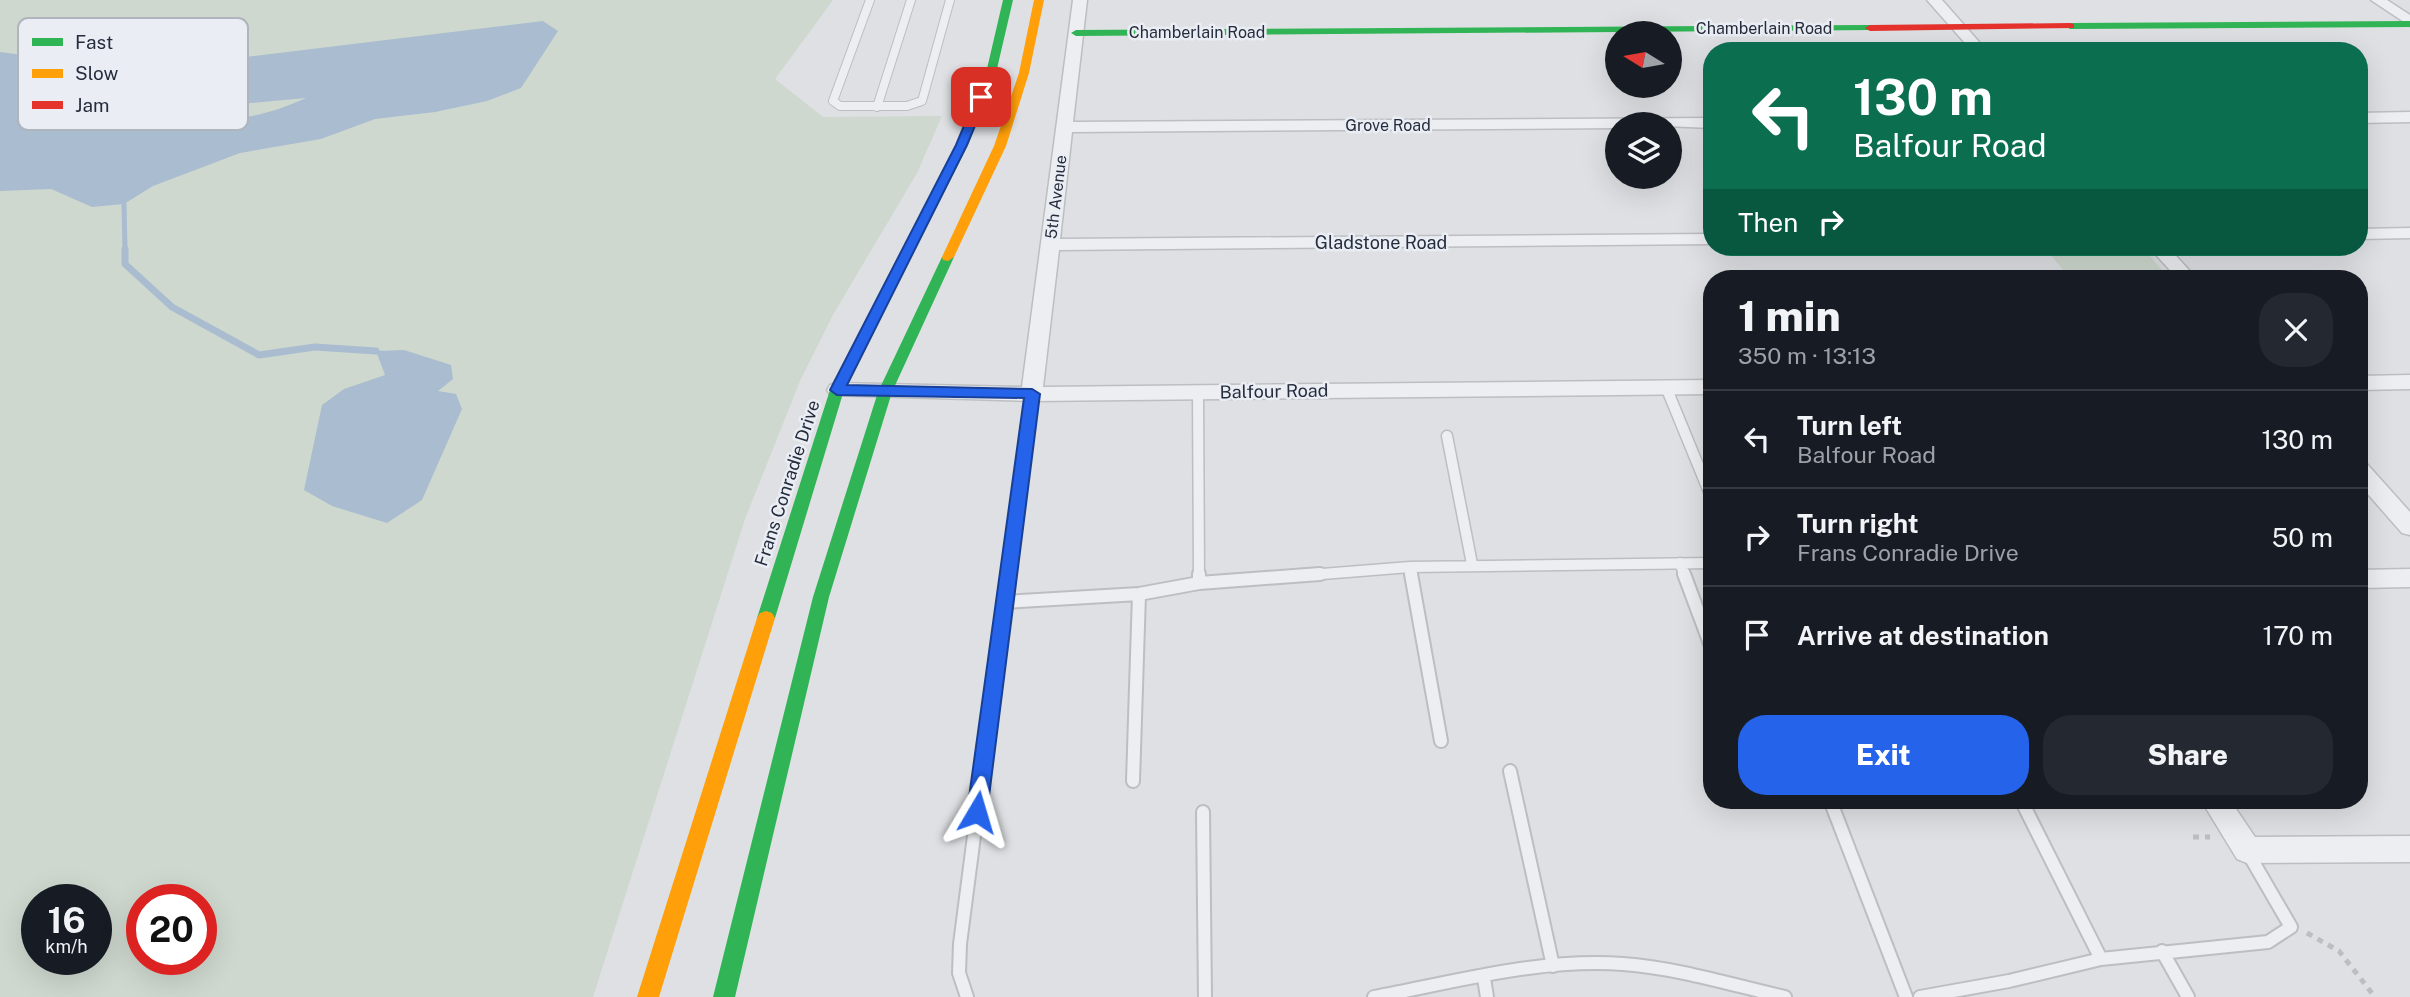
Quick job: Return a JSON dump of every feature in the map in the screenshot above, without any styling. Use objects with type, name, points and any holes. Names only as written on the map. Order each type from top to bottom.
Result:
[{"type":"main road","name":"Frans Conradie Drive","points":[[648,997],[837,390],[962,145],[991,73],[1008,0]]},
{"type":"main road","points":[[724,997],[821,597],[885,392],[1000,146],[1024,73],[1039,0]]},
{"type":"main road","name":"Chamberlain Road","points":[[1076,33],[2410,23]]},
{"type":"street","name":"5th Avenue","points":[[1032,394],[1080,0]]},
{"type":"street","points":[[1934,0],[1972,42]]},
{"type":"street","points":[[2378,0],[2410,23]]},
{"type":"street","points":[[2368,118],[2410,117]]},
{"type":"street","name":"Grove Road","points":[[1065,127],[1703,123]]},
{"type":"street","points":[[2368,234],[2410,233]]},
{"type":"street","name":"Gladstone Road","points":[[1051,245],[1703,239]]},
{"type":"street","points":[[2166,256],[2179,270]]},
{"type":"street","points":[[2368,383],[2410,382]]},
{"type":"street","name":"Balfour Road","points":[[837,390],[1032,394],[1703,387]]},
{"type":"street","points":[[2368,480],[2410,527]]},
{"type":"street","points":[[2368,579],[2410,578]]},
{"type":"street","points":[[2221,809],[2246,850],[2410,849]]},
{"type":"lane","points":[[870,0],[833,101],[840,106],[907,106],[922,101],[950,0]]},
{"type":"lane","points":[[877,107],[911,0]]},
{"type":"lane","points":[[1666,387],[1703,477]]},
{"type":"lane","points":[[1198,392],[1199,583]]},
{"type":"lane","points":[[967,997],[959,973],[960,944],[1032,394]]},
{"type":"lane","points":[[1447,436],[1472,564]]},
{"type":"lane","points":[[1680,563],[1703,625]]},
{"type":"lane","points":[[1005,602],[1139,594],[1199,583],[1410,567],[1472,564],[1703,563]]},
{"type":"lane","points":[[1410,567],[1441,741]]},
{"type":"lane","points":[[1133,781],[1139,594]]},
{"type":"lane","points":[[1510,771],[1553,966]]},
{"type":"lane","points":[[1833,809],[1906,997]]},
{"type":"lane","points":[[2026,809],[2101,959]]},
{"type":"lane","points":[[1203,811],[1205,997]]},
{"type":"lane","points":[[1920,997],[2009,981],[2101,959],[2268,942],[2291,927],[2246,850]]},
{"type":"lane","points":[[2162,951],[2188,997]]},
{"type":"lane","points":[[1374,997],[1553,966],[1602,963],[1638,966],[1785,997]]},
{"type":"lane","points":[[1484,978],[1487,997]]},
{"type":"path","points":[[2193,838],[2215,837]]},
{"type":"path","points":[[2330,940],[2347,957],[2375,997]]},
{"type":"shaded area","points":[[0,0],[833,0],[775,79],[823,117],[942,116],[917,173],[834,313],[800,381],[745,519],[593,997],[0,997]]},
{"type":"shaded area","points":[[2052,256],[2150,256],[2162,270],[2063,270]]},
{"type":"water","points":[[543,21],[558,31],[521,88],[487,101],[435,112],[375,119],[321,139],[240,153],[153,186],[124,204],[92,207],[51,189],[0,191],[0,52],[18,54],[18,130],[248,130],[248,116],[285,107],[306,98],[248,103],[248,57]]},
{"type":"water","points":[[404,350],[451,365],[453,379],[438,391],[456,394],[462,409],[422,500],[387,523],[332,506],[304,490],[322,405],[344,389],[385,375],[376,351]]},
{"type":"waterway","points":[[124,204],[125,251]]},
{"type":"waterway","points":[[125,251],[125,264],[172,307],[259,355],[315,347],[376,351]]},
{"type":"traffic: fast","points":[[766,618],[837,390],[962,145],[991,73],[1008,0]]},
{"type":"traffic: fast","points":[[2070,26],[2410,24]]},
{"type":"traffic: fast","points":[[1076,33],[1870,28]]},
{"type":"traffic: fast","points":[[724,997],[821,597],[885,392],[948,257]]},
{"type":"traffic: slow","points":[[948,257],[1000,146],[1024,73],[1039,0]]},
{"type":"traffic: slow","points":[[648,997],[766,618]]},
{"type":"traffic: jam","points":[[1870,28],[2070,26]]},
{"type":"route","points":[[977,812],[1032,394],[837,390],[962,145],[981,97]]}]
